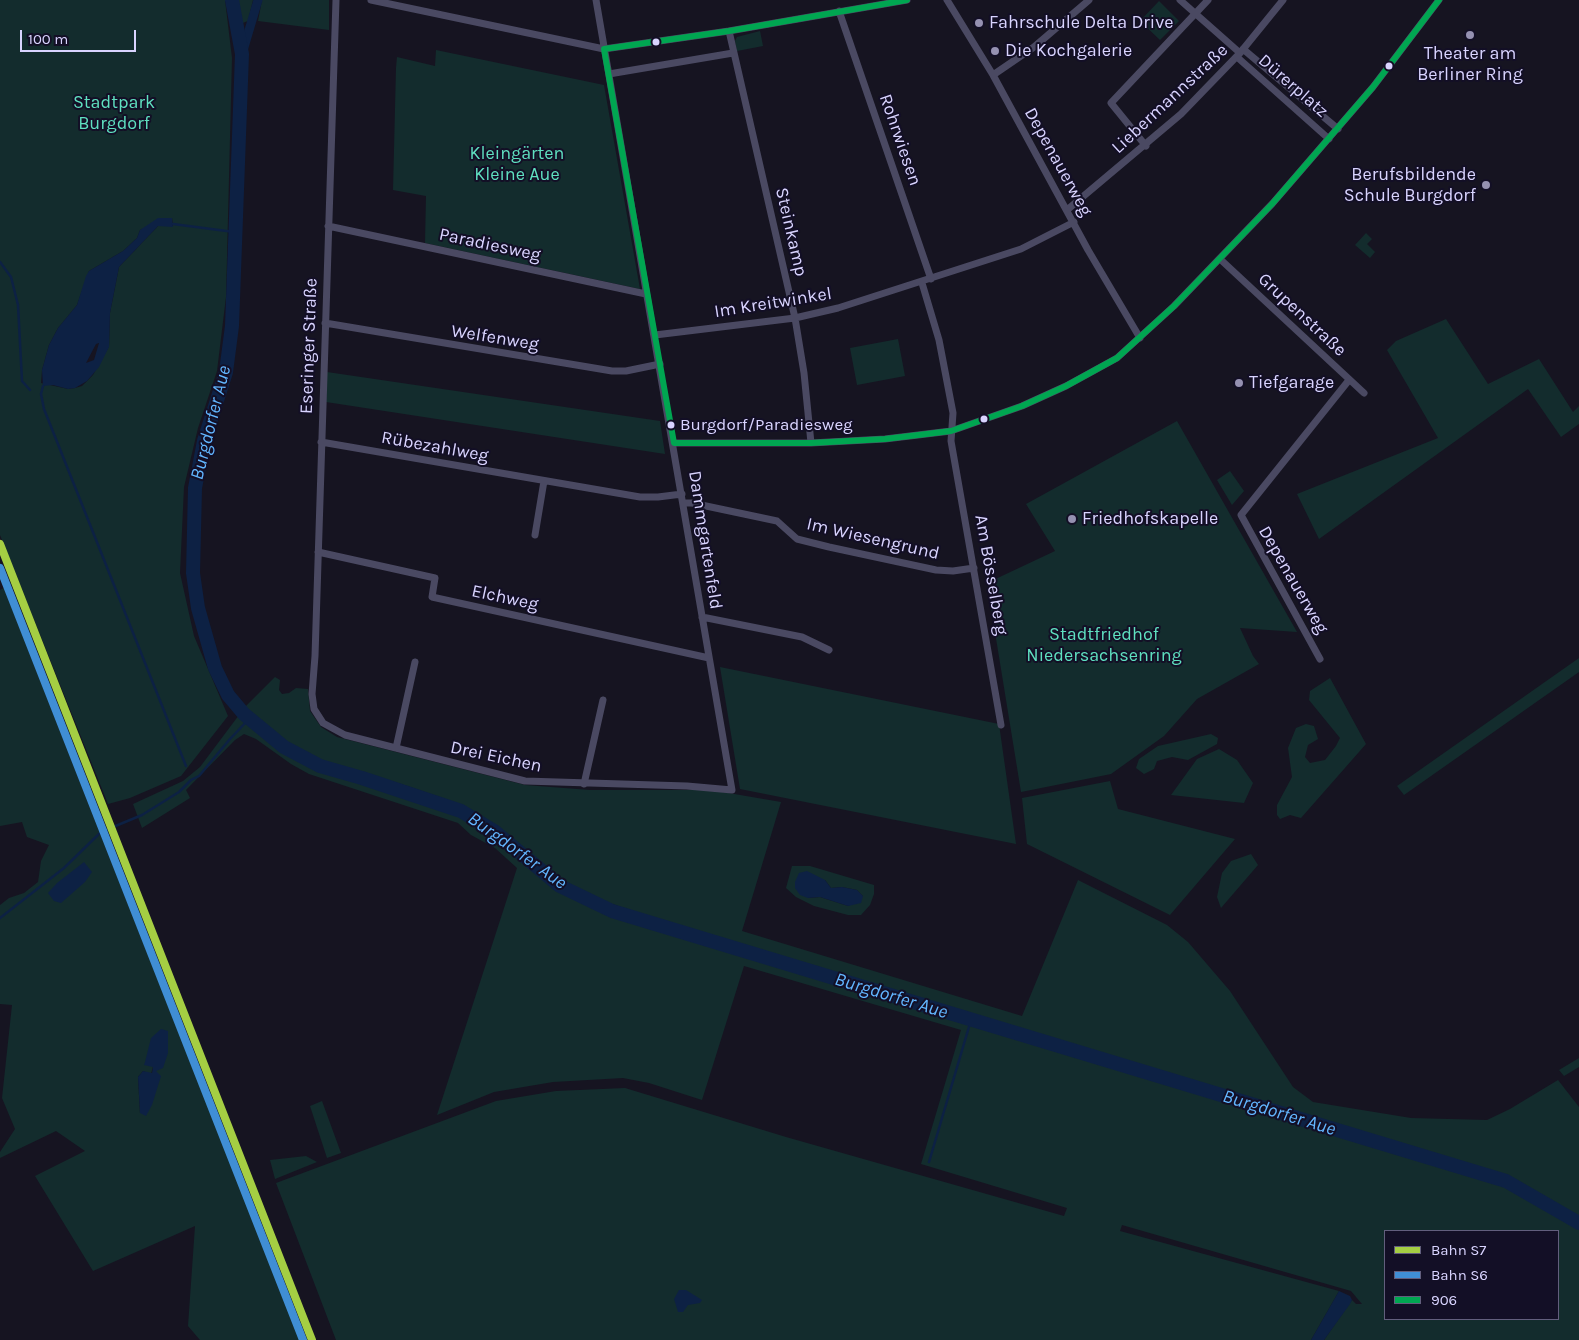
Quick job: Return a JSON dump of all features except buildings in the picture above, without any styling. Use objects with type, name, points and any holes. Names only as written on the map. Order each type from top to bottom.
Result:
[{"type":"street","name":"Eseringer Straße","points":[[312,694],[316,656],[321,442],[336,0]]},
{"type":"street","points":[[371,0],[604,49],[729,31],[907,0]]},
{"type":"street","name":"Dammgartenfeld","points":[[596,0],[646,294],[674,443],[732,790]]},
{"type":"street","name":"Depenauerweg","points":[[947,0],[993,75],[1088,250],[1140,338]]},
{"type":"street","points":[[993,75],[1034,47],[1089,0]]},
{"type":"street","points":[[1180,0],[1240,53]]},
{"type":"street","points":[[1146,146],[1111,104],[1208,0]]},
{"type":"street","name":"Liebermannstraße","points":[[1067,210],[1146,146],[1181,114],[1240,53],[1283,0]]},
{"type":"street","points":[[674,443],[812,443],[952,431],[1022,406],[1066,386],[1117,358],[1140,338],[1220,259],[1272,204],[1338,129],[1439,0]]},
{"type":"street","name":"Rohrwiesen","points":[[839,11],[932,279]]},
{"type":"street","name":"Steinkamp","points":[[729,31],[795,318],[804,373],[812,443]]},
{"type":"street","points":[[609,74],[733,53]]},
{"type":"street","name":"Dürerplatz","points":[[1240,53],[1338,129]]},
{"type":"street","name":"Dürerplatz","points":[[1240,53],[1329,139]]},
{"type":"street","name":"Im Kreitwinkel","points":[[655,335],[795,318],[838,308],[922,283],[1021,249],[1074,222]]},
{"type":"street","name":"Paradiesweg","points":[[328,226],[646,294]]},
{"type":"street","name":"Grupenstraße","points":[[1220,259],[1364,393]]},
{"type":"street","name":"Am Bösselberg","points":[[922,283],[939,340],[953,413],[951,441],[1001,725]]},
{"type":"street","name":"Welfenweg","points":[[325,323],[612,371],[626,371],[660,364]]},
{"type":"street","name":"Depenauerweg","points":[[1320,659],[1242,522],[1241,515],[1349,380]]},
{"type":"street","name":"Rübezahlweg","points":[[321,442],[640,496],[658,497],[682,494]]},
{"type":"street","points":[[535,534],[544,481]]},
{"type":"street","name":"Im Wiesengrund","points":[[684,503],[692,502],[777,521],[797,539],[829,547],[936,570],[953,572],[974,568]]},
{"type":"street","name":"Elchweg","points":[[318,552],[435,578],[432,597],[709,658]]},
{"type":"street","points":[[702,616],[802,637],[829,650]]},
{"type":"street","points":[[396,748],[415,662]]},
{"type":"street","name":"Drei Eichen","points":[[312,694],[314,709],[323,723],[345,735],[525,781],[686,786],[732,790]]},
{"type":"street","points":[[584,784],[603,700]]},
{"type":"green space","name":"Stadtpark Burgdorf","points":[[0,0],[225,0],[232,58],[226,297],[217,371],[198,428],[184,487],[180,573],[194,636],[228,716],[181,776],[130,798],[108,804],[0,535]],"holes":[[[172,218],[173,226],[158,226],[119,267],[110,313],[109,346],[93,375],[82,386],[75,388],[68,389],[41,383],[42,370],[49,345],[58,328],[77,305],[89,271],[123,251],[137,238],[140,230]]]},
{"type":"green space","points":[[236,0],[253,0],[248,21],[240,24]]},
{"type":"green space","points":[[262,0],[329,0],[329,30],[258,21]]},
{"type":"green space","points":[[1159,1],[1179,21],[1160,40],[1140,21]]},
{"type":"green space","points":[[760,31],[763,46],[737,51],[735,41],[737,37]]},
{"type":"green space","name":"Kleingärten Kleine Aue","points":[[436,50],[604,85],[640,289],[425,243],[426,196],[393,190],[396,68],[397,57],[435,66]]},
{"type":"green space","points":[[1366,233],[1372,239],[1367,244],[1375,252],[1370,258],[1355,245]]},
{"type":"green space","points":[[1446,319],[1488,384],[1539,359],[1573,412],[1579,406],[1579,424],[1561,437],[1528,389],[1319,539],[1297,494],[1438,438],[1387,350],[1396,341]]},
{"type":"green space","points":[[898,339],[905,376],[857,385],[850,348]]},
{"type":"green space","points":[[327,372],[660,421],[665,454],[326,402]]},
{"type":"green space","name":"Stadtfriedhof Niedersachsenring","points":[[1177,421],[1297,632],[1240,628],[1253,656],[1259,664],[1197,699],[1164,736],[1111,774],[1021,792],[987,583],[1055,551],[1026,504]]},
{"type":"green space","points":[[1230,471],[1244,491],[1232,505],[1217,480]]},
{"type":"green space","points":[[4,588],[300,1340],[200,1340],[188,1326],[195,1226],[93,1271],[35,1176],[85,1151],[56,1131],[0,1158],[0,1152],[15,1129],[2,1098],[12,1005],[0,1004],[0,905],[9,898],[24,893],[38,882],[41,861],[49,845],[27,837],[22,822],[0,826],[0,590]],"holes":[[[153,1067],[156,1074],[140,1113],[138,1077],[143,1071],[151,1074]]]},
{"type":"green space","points":[[1579,658],[1579,672],[1404,795],[1397,786]]},
{"type":"green space","points":[[720,667],[999,724],[1016,844],[740,789]]},
{"type":"green space","points":[[275,677],[280,680],[279,690],[282,694],[289,693],[296,688],[308,689],[310,711],[321,727],[337,737],[525,785],[590,790],[711,790],[781,802],[742,931],[1022,1016],[1078,880],[1167,925],[1188,942],[1230,991],[1293,1087],[1313,1102],[1411,1118],[1487,1120],[1510,1109],[1558,1080],[1579,1107],[1579,1217],[1543,1195],[1506,1177],[738,945],[606,902],[558,878],[495,826],[448,800],[401,784],[314,759],[281,740],[244,708]]},
{"type":"green space","points":[[1330,678],[1366,744],[1301,818],[1290,815],[1280,819],[1277,815],[1277,805],[1292,777],[1288,748],[1296,728],[1306,724],[1314,726],[1318,739],[1308,745],[1305,757],[1310,763],[1325,760],[1340,738],[1309,700],[1310,691]]},
{"type":"green space","points":[[239,715],[281,749],[318,768],[460,814],[491,832],[525,863],[559,888],[612,914],[1507,1185],[1563,1214],[1579,1226],[1579,1340],[1324,1340],[1352,1300],[1356,1304],[1362,1304],[1351,1291],[1122,1225],[1120,1231],[1339,1291],[1311,1340],[336,1340],[276,1183],[496,1101],[556,1091],[625,1088],[786,1137],[1064,1216],[1067,1208],[921,1164],[961,1030],[744,966],[702,1100],[649,1083],[623,1078],[553,1082],[494,1092],[437,1115],[517,868],[495,848],[471,835],[458,823],[309,774],[291,764],[256,739],[244,734],[235,740],[186,790],[190,798],[142,828],[133,804],[183,781],[200,767]]},
{"type":"green space","points":[[1211,734],[1218,738],[1217,744],[1188,760],[1172,757],[1157,761],[1154,769],[1144,774],[1136,768],[1139,759],[1158,746]]},
{"type":"green space","points":[[1219,749],[1237,760],[1253,783],[1244,803],[1171,795],[1197,759]]},
{"type":"green space","points":[[1110,781],[1118,809],[1235,839],[1170,915],[1027,844],[1022,798]]},
{"type":"green space","points":[[1251,854],[1258,865],[1221,908],[1217,897],[1222,873],[1231,861]]},
{"type":"green space","points":[[792,866],[810,866],[874,885],[874,894],[870,905],[861,915],[848,915],[814,906],[796,897],[786,888]],"holes":[[[825,880],[831,888],[842,887],[857,890],[863,896],[848,906],[820,897],[808,898]]]},
{"type":"green space","points":[[1579,1058],[1579,1067],[1564,1076],[1559,1070]]},
{"type":"green space","points":[[322,1101],[341,1153],[327,1158],[310,1106]]},
{"type":"green space","points":[[306,1156],[317,1162],[275,1179],[270,1160]]},
{"type":"water","points":[[158,218],[172,218],[173,227],[158,226],[119,267],[110,313],[109,347],[99,367],[87,381],[75,388],[68,389],[53,385],[43,386],[42,370],[49,345],[58,328],[77,305],[89,271],[123,251],[137,238],[140,230]],"holes":[[[99,343],[94,360],[86,363],[96,344]]]},
{"type":"water","points":[[84,862],[92,872],[85,882],[61,903],[54,901],[48,893],[57,883]]},
{"type":"water","points":[[807,871],[825,880],[831,888],[842,887],[857,890],[863,896],[861,903],[848,906],[820,897],[808,898],[800,895],[795,888],[795,882],[799,873]]},
{"type":"water","points":[[161,1029],[168,1031],[168,1053],[163,1068],[156,1071],[161,1076],[152,1105],[146,1116],[140,1113],[138,1077],[143,1071],[152,1073],[153,1067],[144,1065],[151,1038]]},
{"type":"water","points":[[679,1290],[686,1290],[702,1300],[700,1303],[688,1305],[683,1312],[678,1312],[674,1299]]},
{"type":"water","points":[[1339,1291],[1350,1296],[1352,1300],[1350,1304],[1324,1340],[1311,1340]]},
{"type":"waterway","name":"Burgdorfer Aue","points":[[232,0],[242,54],[232,326],[226,372],[204,441],[195,488],[193,573],[198,608],[215,668],[228,695],[244,714],[284,747],[320,766],[461,811],[494,831],[560,886],[612,911],[1506,1181],[1579,1223]]},
{"type":"waterway","points":[[242,54],[258,0]]},
{"type":"waterway","points":[[173,224],[234,232]]},
{"type":"waterway","points":[[0,262],[11,277],[18,305],[22,381],[30,390]]},
{"type":"waterway","points":[[43,386],[41,394],[44,409],[186,766]]},
{"type":"waterway","points":[[0,918],[64,868],[101,832],[142,815],[179,792],[191,780],[199,776],[250,718]]},
{"type":"waterway","points":[[929,1162],[971,1020]]},
{"type":"rail line","name":"S7","points":[[0,544],[312,1340]]},
{"type":"rail line","name":"S6","points":[[0,568],[303,1340]]},
{"type":"transit line","name":"906","points":[[907,0],[729,31],[604,49],[674,443],[811,443],[885,439],[951,431],[1022,406],[1066,386],[1117,358],[1174,306],[1272,204],[1373,87],[1439,0]]},
{"type":"place","name":"Fahrschule Delta Drive","points":[[979,23]]},
{"type":"place","name":"Theater am Berliner Ring","points":[[1470,35]]},
{"type":"place","name":"Die Kochgalerie","points":[[995,51]]},
{"type":"place","name":"Berufsbildende Schule Burgdorf","points":[[1486,185]]},
{"type":"place","name":"Tiefgarage","points":[[1239,383]]},
{"type":"place","name":"Burgdorf/Paradiesweg","points":[[671,425]]},
{"type":"place","name":"Friedhofskapelle","points":[[1072,519]]}]
